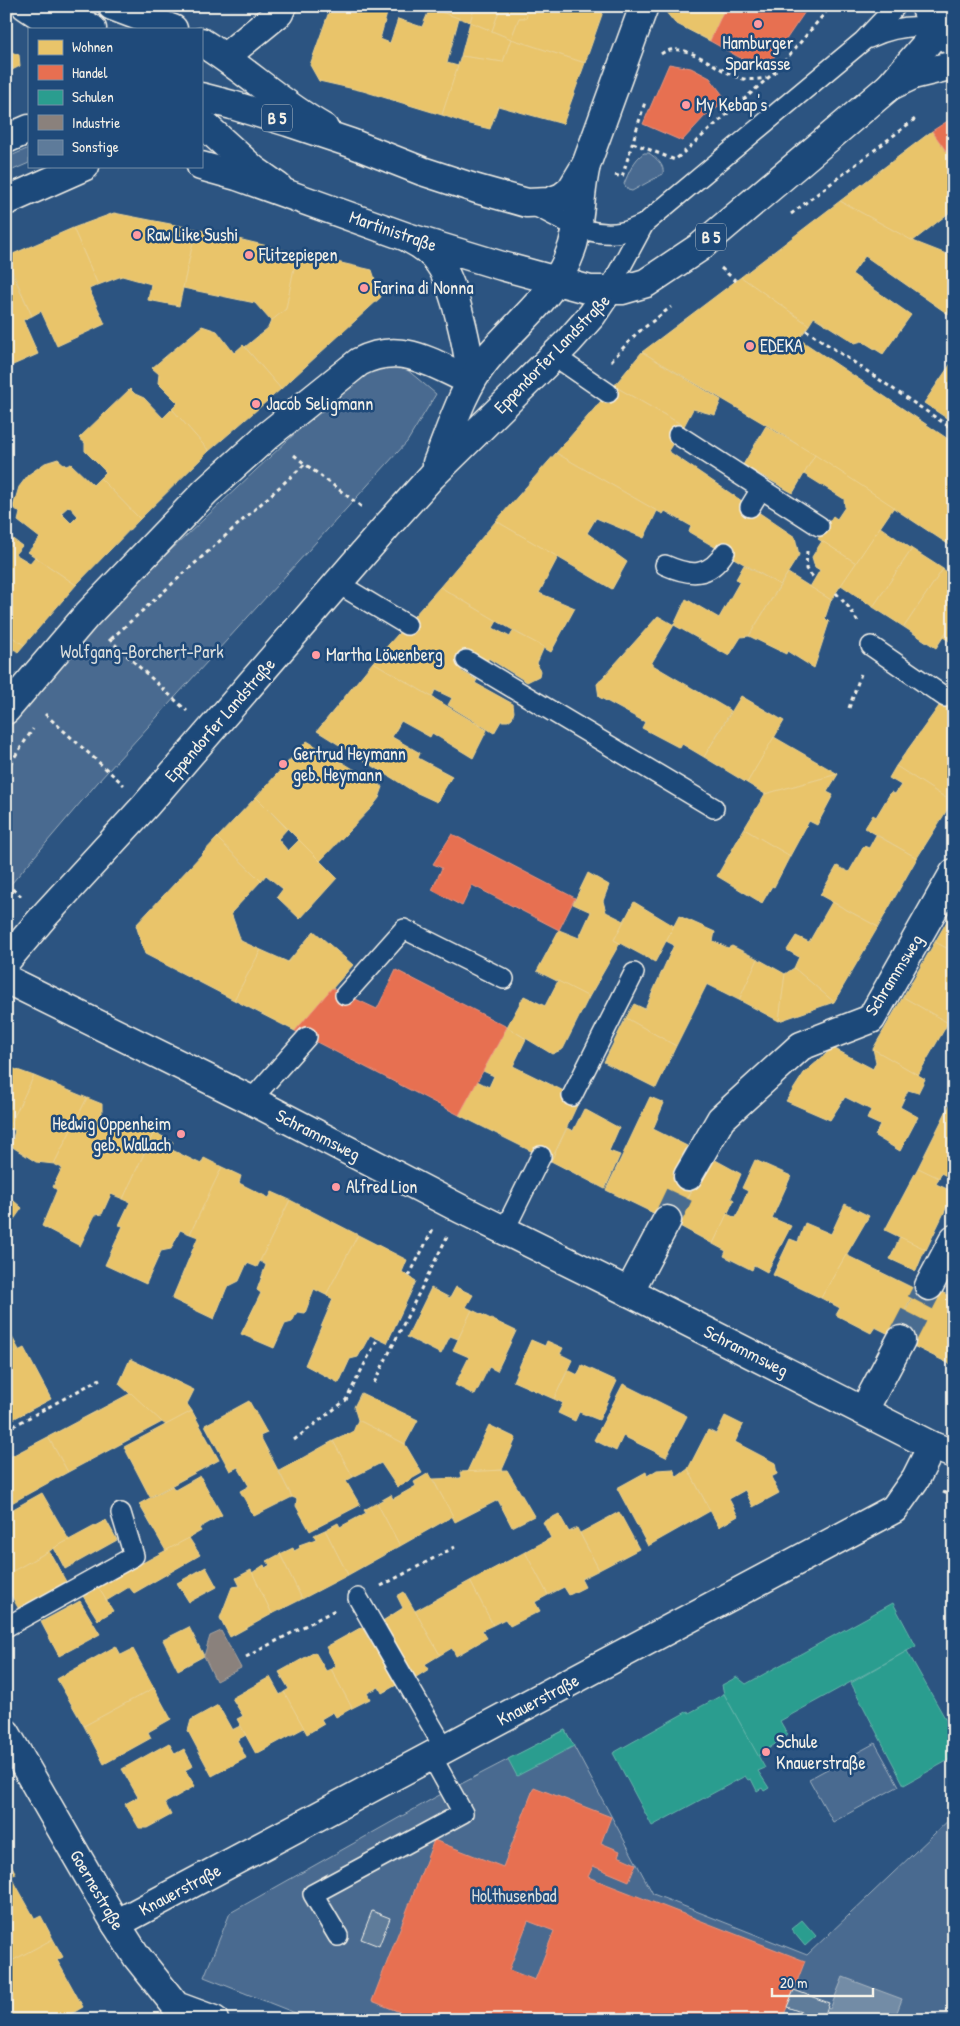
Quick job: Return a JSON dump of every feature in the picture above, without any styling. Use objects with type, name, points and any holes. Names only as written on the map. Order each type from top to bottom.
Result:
[{"type":"street","points":[[26,6],[59,28]]},
{"type":"street","points":[[57,6],[90,28]]},
{"type":"street","points":[[112,6],[170,28]]},
{"type":"street","points":[[225,57],[279,12],[282,6]]},
{"type":"street","name":"Eppendorfer Landstraße","points":[[432,476],[471,381],[486,360],[545,295],[556,281],[566,262],[578,228],[580,187],[586,165],[644,6]]},
{"type":"street","points":[[890,86],[945,24]]},
{"type":"street","points":[[202,43],[225,57],[290,107],[351,144]]},
{"type":"street","name":"B 5","points":[[890,86],[913,75],[954,65]]},
{"type":"street","name":"Eppendorfer Landstraße","points":[[6,961],[44,915],[146,805],[210,732],[387,526],[432,476],[568,342],[592,315],[608,291],[622,290],[646,283],[700,247],[890,86]]},
{"type":"street","name":"B 5","points":[[202,97],[288,122],[422,171],[527,203]]},
{"type":"street","name":"Martinistraße","points":[[202,123],[254,170],[292,195],[406,237],[556,281],[590,290],[608,291]]},
{"type":"street","points":[[6,139],[28,129]]},
{"type":"street","name":"Eppendorfer Landstraße","points":[[527,203],[550,202],[562,197],[575,185],[586,165]]},
{"type":"street","name":"B 5","points":[[202,166],[292,195]]},
{"type":"street","points":[[6,201],[80,168]]},
{"type":"street","points":[[6,710],[87,615],[206,490],[268,435],[359,362],[386,352],[400,352],[414,356],[471,381],[470,362],[447,276],[432,254],[422,245],[406,237]]},
{"type":"street","name":"Schrammsweg","points":[[688,1176],[721,1119],[800,1046],[871,1019],[954,873]]},
{"type":"street","name":"Schrammsweg","points":[[6,979],[251,1100],[504,1231],[943,1450]]},
{"type":"street","points":[[629,1292],[667,1220]]},
{"type":"street","points":[[929,1286],[954,1239]]},
{"type":"street","points":[[864,1410],[901,1340]]},
{"type":"street","name":"Knauerstraße","points":[[116,1924],[894,1508],[916,1478],[943,1450]]},
{"type":"street","name":"Goernestraße","points":[[6,1733],[137,1957],[167,2013],[214,2020]]},
{"type":"lane","points":[[527,203],[578,228],[593,232],[622,232],[644,224],[864,41],[896,6]]},
{"type":"lane","points":[[864,41],[883,32],[903,27],[945,24]]},
{"type":"lane","points":[[608,291],[644,224]]},
{"type":"lane","points":[[554,355],[608,393]]},
{"type":"lane","points":[[678,435],[819,526]]},
{"type":"lane","points":[[750,507],[761,489]]},
{"type":"lane","points":[[665,565],[680,572],[696,573],[708,571],[719,562],[724,552]]},
{"type":"lane","points":[[337,583],[407,625]]},
{"type":"lane","points":[[871,646],[945,697]]},
{"type":"lane","points":[[466,660],[714,808]]},
{"type":"lane","points":[[345,995],[404,929],[504,979]]},
{"type":"lane","points":[[572,1096],[634,973]]},
{"type":"lane","points":[[251,1100],[307,1037]]},
{"type":"lane","points":[[504,1231],[541,1156]]},
{"type":"lane","points":[[6,1626],[134,1556],[122,1513]]},
{"type":"lane","points":[[338,1936],[313,1894],[463,1813],[438,1753],[358,1598]]},
{"type":"path","points":[[633,143],[675,160],[776,71],[831,6]]},
{"type":"path","points":[[659,55],[667,50],[679,49],[740,78],[755,80],[767,78]]},
{"type":"path","points":[[611,174],[622,177],[646,99]]},
{"type":"path","points":[[725,272],[736,282]]},
{"type":"path","points":[[806,330],[954,430]]},
{"type":"path","points":[[103,647],[305,464],[387,526]]},
{"type":"path","points":[[836,593],[851,610],[871,646],[849,708]]},
{"type":"path","points":[[87,615],[110,640],[210,732]]},
{"type":"path","points":[[6,770],[50,706]]},
{"type":"path","points":[[44,713],[146,805]]},
{"type":"path","points":[[409,1276],[454,1205]]},
{"type":"path","points":[[374,1383],[454,1205]]},
{"type":"path","points":[[294,1440],[346,1400],[378,1338]]},
{"type":"path","points":[[6,1430],[100,1379]]},
{"type":"green space","points":[[28,148],[28,163],[6,173],[6,158]]},
{"type":"green space","points":[[644,153],[649,153],[659,162],[663,168],[663,174],[632,191],[628,190],[624,184],[627,176],[634,163]]},
{"type":"green space","name":"Wolfgang-Borchert-Park","points":[[399,363],[436,394],[407,442],[98,782],[6,890],[6,732],[105,612],[354,378]]},
{"type":"green space","name":"Holthusenbad","points":[[565,1730],[653,1894],[807,1955],[954,1815],[954,2020],[313,2020],[204,1977],[230,1913],[434,1798]]},
{"type":"green space","points":[[875,1743],[899,1786],[833,1822],[809,1779]]},
{"type":"shaded area","points":[[843,1977],[902,1999],[894,2020],[826,2020],[819,2016],[823,2006],[830,2009]]},
{"type":"building: Wohnen","points":[[331,6],[389,6],[380,39],[390,43],[398,19],[422,27],[430,8],[459,18],[447,63],[458,66],[442,115],[363,91],[319,81],[310,65]]},
{"type":"building: Wohnen","points":[[424,6],[475,6],[470,22]]},
{"type":"building: Wohnen","points":[[475,6],[501,6],[492,31],[470,22]]},
{"type":"building: Wohnen","points":[[501,6],[530,6],[526,18],[519,18],[511,39],[492,31]]},
{"type":"building: Wohnen","points":[[530,6],[605,6],[585,63],[511,39],[519,18],[526,18]]},
{"type":"building: Wohnen","points":[[666,6],[726,6],[710,41],[675,23],[665,11]]},
{"type":"building: Wohnen","points":[[470,22],[511,39],[503,62],[461,56]]},
{"type":"building: Wohnen","points":[[511,39],[585,63],[563,124],[498,106],[490,129],[442,115],[461,56],[503,62]]},
{"type":"building: Wohnen","points":[[6,50],[19,55],[20,66],[6,73]]},
{"type":"building: Wohnen","points":[[932,131],[954,162],[954,209],[913,241],[840,201]]},
{"type":"building: Wohnen","points":[[840,201],[913,241],[954,257],[954,306],[948,314],[865,256],[852,274],[911,315],[883,354],[862,341],[855,343],[814,317],[809,325],[741,277]]},
{"type":"building: Wohnen","points":[[114,213],[196,229],[179,306],[148,300],[151,284],[122,276],[98,285],[73,228]]},
{"type":"building: Wohnen","points":[[73,228],[98,285],[89,289],[105,324],[57,346],[41,311],[32,316],[6,257]]},
{"type":"building: Wohnen","points":[[196,229],[297,253],[286,309],[271,321],[255,303],[183,288]]},
{"type":"building: Wohnen","points":[[297,253],[372,270],[381,297],[281,389],[245,347],[268,328],[271,321],[286,309]]},
{"type":"building: Wohnen","points":[[6,260],[32,316],[23,320],[38,354],[6,368]]},
{"type":"building: Wohnen","points":[[741,277],[809,325],[799,339],[954,443],[954,548],[780,433],[642,352]]},
{"type":"building: Wohnen","points":[[202,326],[217,331],[234,353],[243,345],[281,389],[209,451],[172,409],[178,403],[158,383],[159,374],[152,368]]},
{"type":"building: Wohnen","points":[[642,352],[721,400],[715,415],[693,409],[684,426],[614,386]]},
{"type":"building: Wohnen","points":[[954,359],[954,423],[924,403]]},
{"type":"building: Wohnen","points":[[614,386],[684,426],[668,451],[795,537],[799,555],[780,585],[689,532],[691,526],[665,511],[663,514],[657,511],[556,453]]},
{"type":"building: Wohnen","points":[[130,389],[135,394],[144,398],[163,418],[172,409],[209,451],[140,519],[100,478],[106,472],[85,451],[85,443],[79,438]]},
{"type":"building: Wohnen","points":[[766,426],[815,455],[793,493],[743,465]]},
{"type":"building: Wohnen","points":[[556,453],[657,511],[644,538],[596,518],[587,533],[627,562],[612,589],[496,521]]},
{"type":"building: Wohnen","points":[[815,455],[894,507],[856,563],[818,539],[833,516],[837,519],[845,507],[844,499],[804,474]]},
{"type":"building: Wohnen","points":[[58,459],[66,466],[71,464],[93,485],[100,478],[140,519],[76,585],[28,552],[40,538],[18,521],[20,513],[13,507],[19,487],[28,475],[45,463]],"holes":[[[69,506],[78,516],[71,523],[61,513]]]},
{"type":"building: Wohnen","points":[[496,521],[558,557],[539,593],[575,608],[551,652],[440,587]]},
{"type":"building: Wohnen","points":[[880,527],[912,549],[873,607],[841,585]]},
{"type":"building: Wohnen","points":[[6,534],[22,546],[15,554],[30,563],[35,557],[76,585],[24,645],[6,633]]},
{"type":"building: Wohnen","points":[[822,541],[856,563],[831,600],[810,587],[820,570],[815,567],[812,557]]},
{"type":"building: Wohnen","points":[[912,549],[943,569],[904,627],[873,607]]},
{"type":"building: Wohnen","points":[[744,565],[780,585],[749,636],[741,637],[729,656],[674,625],[686,599],[719,618],[740,581],[736,579]]},
{"type":"building: Wohnen","points":[[943,569],[954,577],[954,620],[936,648],[904,627]]},
{"type":"building: Wohnen","points":[[788,573],[831,600],[825,618],[829,622],[814,668],[787,651],[786,654],[749,636]]},
{"type":"building: Wohnen","points":[[440,587],[497,621],[493,628],[510,637],[513,631],[544,647],[537,663],[540,671],[539,676],[527,682],[488,658],[488,661],[472,654],[466,660],[461,671],[477,680],[475,683],[513,704],[514,712],[512,718],[508,721],[501,721],[494,733],[448,705],[452,698],[435,690],[432,697],[373,662]]},
{"type":"building: Wohnen","points":[[658,616],[674,625],[651,664],[731,711],[704,757],[682,744],[680,748],[642,728],[645,722],[599,697],[597,684]]},
{"type":"building: Wohnen","points":[[954,620],[954,644],[943,637]]},
{"type":"building: Wohnen","points":[[6,633],[24,645],[18,652],[14,649],[6,661]]},
{"type":"building: Wohnen","points":[[373,662],[487,730],[473,758],[432,733],[430,737],[401,721],[392,737],[420,753],[418,758],[452,776],[437,802],[413,791],[317,731]]},
{"type":"building: Wohnen","points":[[952,688],[954,689],[954,799],[952,802],[896,766]]},
{"type":"building: Wohnen","points":[[741,696],[784,721],[747,783],[704,757]]},
{"type":"building: Wohnen","points":[[774,737],[838,774],[765,794],[747,783]]},
{"type":"building: Wohnen","points":[[307,741],[383,787],[379,798],[372,807],[320,861],[256,797]]},
{"type":"building: Wohnen","points":[[896,766],[952,802],[917,858],[865,828],[873,815],[876,817],[891,792],[895,794],[901,785],[889,778]]},
{"type":"building: Wohnen","points":[[838,774],[827,792],[833,795],[817,825],[809,821],[790,856],[744,829],[765,794]]},
{"type":"building: Wohnen","points":[[256,797],[287,829],[278,839],[288,851],[299,840],[337,878],[300,919],[277,897],[283,889],[266,875],[261,881],[217,838]]},
{"type":"building: Wohnen","points":[[744,829],[790,856],[774,887],[772,886],[762,903],[717,876]]},
{"type":"building: Wohnen","points":[[876,835],[917,858],[878,927],[820,895],[837,866],[849,872],[864,846],[869,848]]},
{"type":"building: Wohnen","points":[[217,838],[261,881],[231,913],[241,941],[261,950],[234,1000],[145,954],[136,925]]},
{"type":"building: Wohnen","points":[[588,873],[609,885],[603,901],[606,912],[624,921],[614,940],[620,943],[589,997],[537,971],[559,930],[579,938],[591,912],[573,904]]},
{"type":"building: Wohnen","points":[[634,902],[674,926],[655,962],[614,940]]},
{"type":"building: Wohnen","points":[[832,902],[878,927],[834,1002],[794,968],[799,957],[787,950],[796,936],[809,942]]},
{"type":"building: Wohnen","points":[[954,909],[954,952],[935,942]]},
{"type":"building: Wohnen","points":[[679,916],[715,932],[713,941],[728,948],[732,946],[758,959],[739,1000],[707,984],[676,1046],[626,1018],[634,1004],[645,1009],[674,945],[666,941]]},
{"type":"building: Wohnen","points":[[314,931],[353,965],[295,1031],[234,1000],[261,950],[288,962]]},
{"type":"building: Wohnen","points":[[935,942],[954,952],[954,1013],[948,1023],[903,997]]},
{"type":"building: Wohnen","points":[[758,959],[785,974],[779,1021],[739,1000]]},
{"type":"building: Wohnen","points":[[794,968],[834,1002],[779,1021],[785,974]]},
{"type":"building: Wohnen","points":[[558,981],[589,997],[563,1049],[552,1054],[507,1027],[524,996],[545,1006]]},
{"type":"building: Wohnen","points":[[903,997],[948,1023],[918,1075],[873,1049]]},
{"type":"building: Wohnen","points":[[626,1018],[676,1046],[656,1088],[604,1062]]},
{"type":"building: Wohnen","points":[[507,1027],[526,1039],[513,1066],[580,1099],[551,1161],[459,1115],[477,1081],[489,1087],[494,1076],[483,1071]]},
{"type":"building: Wohnen","points":[[833,1048],[873,1069],[876,1062],[873,1049],[925,1079],[918,1093],[908,1090],[900,1107],[918,1117],[900,1151],[875,1136],[880,1125],[867,1119],[871,1110],[845,1097],[830,1120],[786,1101],[804,1073]]},
{"type":"building: Wohnen","points":[[6,1066],[34,1076],[6,1133]]},
{"type":"building: Wohnen","points":[[34,1076],[87,1098],[54,1164],[36,1162],[11,1146],[15,1130],[8,1129]]},
{"type":"building: Wohnen","points":[[650,1097],[664,1103],[653,1129],[687,1146],[676,1171],[696,1180],[676,1224],[606,1190]]},
{"type":"building: Wohnen","points":[[87,1098],[102,1104],[102,1117],[132,1130],[138,1124],[154,1132],[123,1199],[111,1194],[102,1214],[95,1215],[80,1246],[42,1226],[57,1190],[53,1187],[62,1168],[54,1164]]},
{"type":"building: Wohnen","points":[[950,1104],[954,1105],[954,1180],[941,1173],[939,1178],[918,1168]]},
{"type":"building: Wohnen","points":[[584,1109],[619,1128],[609,1151],[620,1155],[605,1189],[551,1161],[567,1128],[573,1131]]},
{"type":"building: Wohnen","points":[[154,1132],[173,1142],[170,1149],[201,1164],[204,1158],[222,1167],[190,1234],[180,1230],[171,1249],[161,1251],[146,1284],[105,1265],[123,1226],[119,1225],[130,1202],[123,1199]]},
{"type":"building: Wohnen","points":[[708,1156],[741,1174],[731,1198],[734,1200],[713,1244],[676,1224]]},
{"type":"building: Wohnen","points":[[755,1160],[791,1176],[772,1218],[791,1226],[767,1272],[754,1265],[752,1270],[724,1256],[726,1251],[713,1244],[727,1214],[736,1218],[748,1191],[742,1188]]},
{"type":"building: Wohnen","points":[[222,1167],[241,1176],[239,1183],[269,1198],[272,1192],[290,1200],[257,1267],[247,1263],[239,1281],[227,1287],[214,1319],[172,1299],[198,1237],[190,1234]]},
{"type":"building: Wohnen","points":[[918,1168],[939,1178],[936,1184],[954,1192],[926,1250],[885,1230]]},
{"type":"building: Wohnen","points":[[6,1194],[22,1208],[6,1231]]},
{"type":"building: Wohnen","points":[[290,1200],[358,1235],[326,1295],[314,1289],[305,1313],[297,1312],[292,1322],[285,1324],[274,1348],[241,1334],[261,1293],[257,1290],[266,1265],[260,1261]]},
{"type":"building: Wohnen","points":[[845,1204],[869,1216],[821,1298],[773,1275],[790,1239],[798,1242],[805,1223],[831,1234]]},
{"type":"building: Wohnen","points":[[358,1235],[407,1260],[402,1272],[416,1281],[387,1343],[370,1335],[358,1357],[350,1359],[339,1383],[305,1365],[333,1299],[326,1295]]},
{"type":"building: Wohnen","points":[[900,1237],[925,1249],[916,1271],[890,1259]]},
{"type":"building: Wohnen","points":[[846,1255],[915,1289],[893,1336],[875,1327],[871,1333],[836,1315],[840,1308],[821,1298]]},
{"type":"building: Wohnen","points":[[920,1282],[954,1298],[954,1366],[893,1336]]},
{"type":"building: Wohnen","points":[[456,1287],[473,1295],[466,1307],[472,1310],[458,1339],[450,1336],[441,1354],[407,1337],[431,1288],[450,1298]]},
{"type":"building: Wohnen","points":[[472,1310],[516,1331],[497,1371],[489,1367],[475,1395],[455,1385],[469,1357],[453,1350]]},
{"type":"building: Wohnen","points":[[6,1326],[19,1350],[6,1357]]},
{"type":"building: Wohnen","points":[[531,1340],[545,1346],[547,1341],[563,1348],[560,1354],[572,1360],[554,1399],[513,1381]]},
{"type":"building: Wohnen","points":[[24,1348],[51,1399],[13,1419],[6,1406],[6,1357]]},
{"type":"building: Wohnen","points":[[130,1359],[194,1390],[187,1404],[192,1411],[166,1425],[162,1422],[119,1384]]},
{"type":"building: Wohnen","points":[[582,1365],[617,1381],[599,1420],[579,1412],[575,1421],[558,1413],[563,1403],[554,1399],[568,1370],[578,1375]]},
{"type":"building: Wohnen","points":[[623,1384],[687,1416],[666,1457],[623,1436],[616,1451],[594,1440]]},
{"type":"building: Wohnen","points":[[131,1393],[162,1422],[68,1472],[48,1437]]},
{"type":"building: Wohnen","points":[[361,1393],[418,1420],[405,1444],[358,1420],[354,1407]]},
{"type":"building: Wohnen","points":[[249,1401],[267,1433],[260,1436],[292,1497],[254,1516],[240,1491],[249,1486],[238,1467],[230,1471],[205,1425]]},
{"type":"building: Wohnen","points":[[192,1411],[219,1460],[150,1497],[124,1447]]},
{"type":"building: Wohnen","points":[[725,1416],[743,1425],[735,1442],[775,1463],[777,1474],[771,1477],[779,1493],[753,1507],[745,1490],[729,1499],[738,1516],[719,1527],[688,1469],[708,1430],[716,1434]]},
{"type":"building: Wohnen","points":[[358,1420],[405,1444],[422,1473],[397,1487],[381,1463],[353,1477],[333,1441],[353,1432]]},
{"type":"building: Wohnen","points":[[489,1425],[516,1438],[502,1470],[467,1472]]},
{"type":"building: Wohnen","points":[[48,1437],[68,1472],[6,1506],[6,1459]]},
{"type":"building: Wohnen","points":[[333,1441],[353,1477],[346,1481],[360,1505],[310,1531],[296,1506],[297,1499],[292,1497],[279,1471]]},
{"type":"building: Wohnen","points":[[673,1469],[677,1477],[688,1469],[710,1511],[648,1546],[617,1488],[646,1472],[647,1476],[657,1470]]},
{"type":"building: Wohnen","points":[[507,1470],[534,1516],[512,1527],[498,1500],[455,1522],[433,1479],[461,1478],[460,1472]]},
{"type":"building: Wohnen","points":[[429,1473],[453,1516],[400,1546],[377,1503],[391,1495],[393,1499],[416,1486],[414,1482]]},
{"type":"building: Wohnen","points":[[200,1476],[222,1515],[199,1528],[201,1531],[166,1551],[139,1504],[172,1486],[175,1490]]},
{"type":"building: Wohnen","points":[[42,1493],[69,1540],[6,1575],[6,1513]]},
{"type":"building: Wohnen","points":[[377,1503],[400,1546],[348,1575],[325,1530],[338,1523],[340,1527],[366,1513],[364,1510]]},
{"type":"building: Wohnen","points":[[619,1512],[639,1549],[599,1570],[580,1533]]},
{"type":"building: Wohnen","points":[[559,1514],[569,1532],[577,1528],[599,1570],[581,1579],[585,1587],[569,1595],[564,1587],[548,1595],[525,1552],[551,1538],[543,1522]]},
{"type":"building: Wohnen","points":[[106,1520],[117,1540],[65,1569],[54,1548]]},
{"type":"building: Wohnen","points":[[325,1530],[348,1575],[302,1599],[280,1554],[293,1548],[294,1551],[300,1548],[299,1545],[316,1539],[314,1535]]},
{"type":"building: Wohnen","points":[[189,1538],[200,1555],[134,1593],[129,1587],[106,1601],[98,1587]]},
{"type":"building: Wohnen","points":[[49,1551],[69,1587],[21,1613],[6,1586],[6,1575]]},
{"type":"building: Wohnen","points":[[525,1552],[548,1595],[535,1602],[540,1611],[510,1626],[505,1619],[493,1625],[470,1581]]},
{"type":"building: Wohnen","points":[[280,1554],[302,1599],[272,1614],[252,1573],[264,1565],[265,1568],[270,1565],[267,1561]]},
{"type":"building: Wohnen","points":[[206,1567],[217,1587],[189,1602],[177,1583]]},
{"type":"building: Wohnen","points":[[251,1570],[272,1614],[230,1637],[220,1618],[232,1587],[240,1586],[236,1578]]},
{"type":"building: Wohnen","points":[[470,1581],[493,1625],[482,1630],[487,1638],[456,1656],[452,1648],[440,1655],[415,1611]]},
{"type":"building: Wohnen","points":[[98,1587],[113,1611],[98,1620],[83,1596]]},
{"type":"building: Wohnen","points":[[404,1592],[440,1655],[425,1664],[429,1669],[413,1679],[381,1622],[403,1608],[397,1596]]},
{"type":"building: Wohnen","points":[[80,1601],[100,1634],[59,1656],[41,1622]]},
{"type":"building: Wohnen","points":[[189,1627],[204,1656],[178,1670],[163,1640]]},
{"type":"building: Wohnen","points":[[362,1627],[372,1645],[378,1642],[400,1683],[382,1693],[379,1687],[367,1693],[370,1699],[352,1708],[331,1669],[336,1666],[326,1647]]},
{"type":"building: Wohnen","points":[[116,1646],[121,1655],[133,1649],[154,1688],[84,1726],[57,1679]]},
{"type":"building: Wohnen","points":[[315,1652],[326,1671],[331,1669],[352,1708],[336,1717],[333,1712],[321,1719],[324,1724],[307,1734],[284,1692],[289,1689],[279,1672]]},
{"type":"building: Wohnen","points":[[270,1677],[280,1695],[284,1692],[304,1728],[256,1754],[237,1719],[243,1716],[232,1698]]},
{"type":"building: Wohnen","points":[[154,1688],[171,1719],[148,1732],[151,1738],[104,1764],[84,1726]]},
{"type":"building: Wohnen","points":[[218,1705],[232,1730],[240,1726],[246,1735],[237,1740],[246,1758],[212,1776],[188,1731],[191,1720]]},
{"type":"building: Wohnen","points":[[169,1743],[175,1754],[184,1749],[193,1766],[185,1770],[195,1786],[165,1803],[171,1815],[147,1828],[139,1828],[125,1804],[138,1797],[122,1769]]},
{"type":"building: Wohnen","points":[[6,1855],[16,1874],[11,1876],[35,1919],[41,1916],[53,1939],[6,1964]]},
{"type":"building: Wohnen","points":[[53,1939],[63,1957],[57,1960],[83,2007],[71,2014],[74,2019],[72,2020],[6,2020],[6,1964]]},
{"type":"building: Handel","name":"Hamburger Sparkasse","points":[[726,6],[809,6],[770,63],[755,66],[710,41]]},
{"type":"building: Handel","name":"My Kebap's","points":[[669,64],[691,68],[710,78],[726,102],[705,116],[682,141],[643,124]]},
{"type":"building: Handel","points":[[954,117],[954,162],[932,131]]},
{"type":"building: Handel","points":[[452,834],[575,898],[559,930],[472,885],[462,906],[432,890],[442,868],[433,864]]},
{"type":"building: Handel","points":[[396,970],[507,1027],[459,1115],[295,1031],[332,988],[377,1009]]},
{"type":"building: Handel","points":[[534,1787],[611,1817],[601,1843],[620,1851],[618,1856],[636,1864],[629,1881],[593,1866],[588,1877],[805,1961],[782,2020],[420,2020],[372,2001],[434,1840],[503,1867]],"holes":[[[528,1921],[554,1931],[535,1980],[509,1970]]]},
{"type":"building: Schulen","points":[[893,1603],[916,1646],[780,1721],[788,1735],[758,1756],[724,1694],[722,1685],[737,1677],[746,1684]]},
{"type":"building: Schulen","points":[[907,1651],[954,1734],[954,1757],[904,1785],[851,1683]]},
{"type":"building: Schulen","points":[[724,1694],[765,1768],[758,1771],[769,1788],[764,1791],[762,1788],[757,1791],[751,1779],[748,1780],[745,1776],[652,1826],[613,1753],[688,1711],[689,1713]]},
{"type":"building: Schulen","points":[[565,1730],[574,1746],[517,1776],[508,1759]]},
{"type":"building: Schulen","points":[[802,1920],[816,1936],[805,1946],[791,1929]]},
{"type":"building: Industrie","points":[[221,1631],[241,1668],[216,1681],[204,1656],[210,1636]]},
{"type":"building: Sonstige","points":[[372,1911],[390,1918],[379,1946],[361,1939]]},
{"type":"building: Sonstige","points":[[794,1990],[829,2003],[823,2020],[787,2007]]},
{"type":"tunnel","points":[[667,1220],[688,1176]]},
{"type":"tunnel","points":[[901,1340],[929,1286]]},
{"type":"place","name":"Hamburger Sparkasse","points":[[758,24]]},
{"type":"place","name":"My Kebap's","points":[[686,105]]},
{"type":"place","name":"Raw Like Sushi","points":[[137,235]]},
{"type":"place","name":"Flitzepiepen","points":[[249,255]]},
{"type":"place","name":"Farina di Nonna","points":[[364,288]]},
{"type":"place","name":"EDEKA","points":[[750,346]]},
{"type":"place","name":"Jacob Seligmann","points":[[256,404]]},
{"type":"place","name":"Martha Löwenberg","points":[[316,655]]},
{"type":"place","name":"Gertrud Heymann geb. Heymann","points":[[283,764]]},
{"type":"place","name":"Hedwig Oppenheim geb. Wallach","points":[[181,1134]]},
{"type":"place","name":"Alfred Lion","points":[[336,1187]]},
{"type":"place","name":"Schule Knauerstraße","points":[[766,1752]]}]
